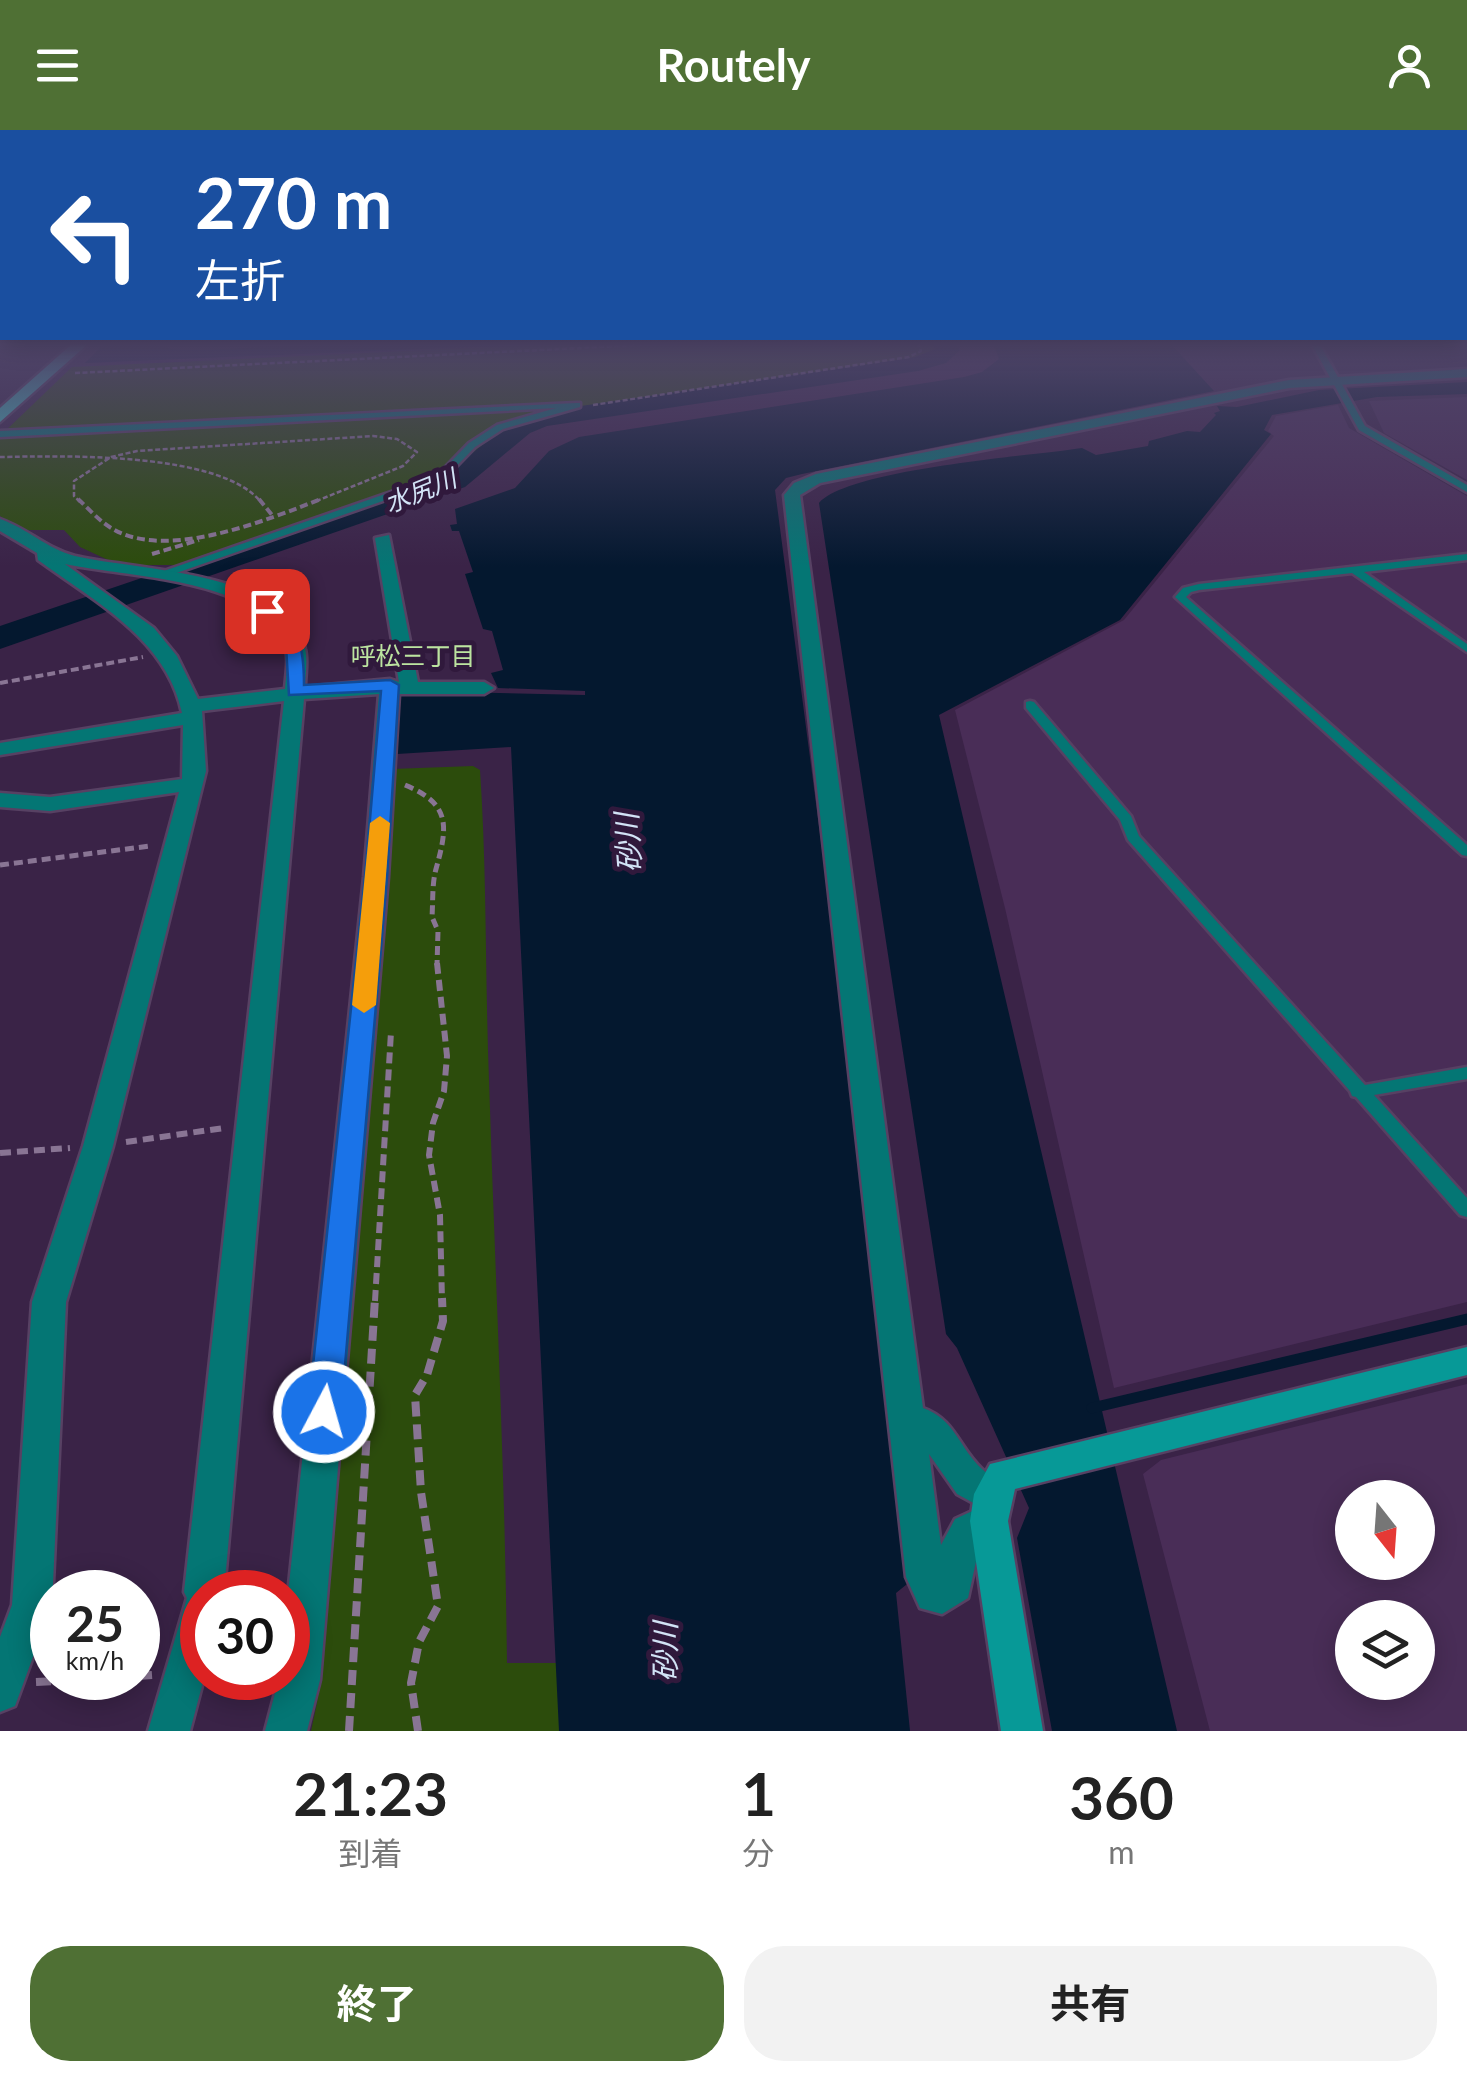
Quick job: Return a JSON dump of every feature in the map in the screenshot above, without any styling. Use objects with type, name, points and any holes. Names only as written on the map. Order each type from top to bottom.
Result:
[{"type":"street","points":[[1120,418],[816,478],[803,483],[792,495],[926,1577],[934,1595],[942,1595],[954,1585],[960,1542],[995,1497],[1154,1436],[1467,1360]]},
{"type":"street","points":[[0,524],[38,548],[106,568],[171,576],[240,596],[283,625],[295,646],[296,691],[206,1570]]},
{"type":"street","points":[[286,1731],[299,1680],[374,897],[399,685],[383,538]]},
{"type":"street","points":[[1,1688],[32,1606],[49,1302],[98,1146],[194,771],[192,711],[166,653],[147,632],[53,566],[38,548]]},
{"type":"street","points":[[0,750],[296,691],[399,685],[484,688]]},
{"type":"street","points":[[0,800],[50,804],[191,784]]},
{"type":"street","points":[[907,1421],[924,1423],[932,1429],[970,1482],[995,1497]]},
{"type":"street","points":[[995,1497],[1022,1731]]},
{"type":"street","points":[[169,1731],[180,1691]]},
{"type":"lane","points":[[0,434],[299,418]]},
{"type":"lane","points":[[171,576],[440,478],[472,445],[500,427],[535,418]]},
{"type":"lane","points":[[1354,418],[1372,436],[1467,489]]},
{"type":"lane","points":[[1467,557],[1199,588],[1180,597],[1467,852]]},
{"type":"lane","points":[[1354,570],[1467,649]]},
{"type":"lane","points":[[1030,705],[1126,819],[1133,837],[1467,1210]]},
{"type":"lane","points":[[1358,1092],[1467,1072]]},
{"type":"path","points":[[0,457],[111,457],[155,449],[356,436],[403,440],[417,452],[402,466],[272,516],[106,568]]},
{"type":"path","points":[[211,536],[156,541],[116,532],[74,496],[74,481],[111,457],[234,480],[256,493],[272,516]]},
{"type":"path","points":[[0,682],[166,653]]},
{"type":"path","points":[[404,790],[408,786],[426,792],[438,804],[444,823],[442,854],[434,870],[432,917],[438,931],[436,958],[447,1056],[444,1091],[433,1123],[429,1155],[440,1215],[443,1321],[427,1375],[415,1395],[422,1492],[438,1606],[419,1642],[410,1683],[418,1731]]},
{"type":"path","points":[[0,866],[178,842]]},
{"type":"path","points":[[349,1731],[391,1026]]},
{"type":"path","points":[[1,1688],[30,1685]]},
{"type":"shaded area","points":[[1275,418],[1344,418],[1349,428],[1467,496],[1467,1302],[1114,1388],[1005,908],[955,710],[1124,620],[1274,436],[1268,431]]},
{"type":"shaded area","points":[[1377,418],[1467,418],[1467,480],[1384,433]]},
{"type":"shaded area","points":[[1467,1384],[1467,1731],[1210,1731],[1143,1474],[1161,1460]]},
{"type":"green space","points":[[19,418],[534,418],[494,435],[447,478],[198,565],[119,565],[80,547],[64,530],[19,530],[0,516],[0,436]]},
{"type":"green space","points":[[473,766],[480,770],[484,847],[507,1663],[559,1663],[559,1731],[311,1731],[317,1703],[392,769]]},
{"type":"water","name":"砂川","points":[[703,418],[1081,418],[802,474],[786,478],[775,490],[917,1576],[896,1593],[910,1731],[559,1731],[511,747],[397,754],[398,694],[404,691],[585,695],[585,691],[498,688],[491,673],[503,670],[492,631],[483,629],[465,574],[473,572],[459,531],[452,531],[450,525],[457,524],[455,509],[515,488],[549,451],[579,437]]},
{"type":"water","points":[[1213,418],[1271,418],[1264,430],[1271,434],[1120,620],[939,715],[1177,1731],[1052,1731],[1017,1538],[1029,1508],[957,1348],[946,1334],[819,503],[837,491],[902,473],[1082,448],[1096,455],[1148,446],[1149,441],[1187,431],[1200,432]]},
{"type":"waterway","name":"水尻川","points":[[0,638],[455,481],[521,427],[551,418]]},
{"type":"waterway","points":[[1092,1408],[1467,1319]]},
{"type":"slow traffic","points":[[364,1005],[380,823]]},
{"type":"district","name":"呼松三丁目","points":[[413,655]]},
{"type":"route","points":[[267,611],[283,625],[295,646],[296,691],[390,685],[376,877],[324,1412]]}]
